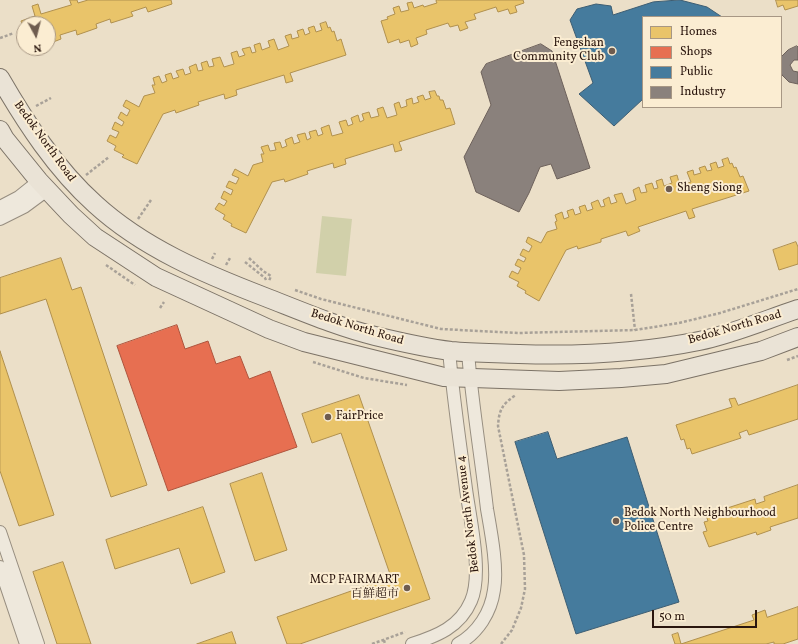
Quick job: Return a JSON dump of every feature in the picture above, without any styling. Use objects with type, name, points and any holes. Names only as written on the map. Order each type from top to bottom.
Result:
[{"type":"main road","name":"Bedok North Road","points":[[0,78],[47,151],[75,185],[96,205],[142,239],[167,255],[241,288],[332,323],[379,337],[406,343],[468,352],[542,354],[605,353],[700,341],[798,309]]},
{"type":"main road","name":"Bedok North Road","points":[[0,130],[5,139],[43,186],[95,237],[156,278],[269,329],[304,342],[444,377],[559,381],[666,374],[761,351],[798,337]]},
{"type":"main road","points":[[605,353],[620,370],[621,378]]},
{"type":"street","points":[[0,207],[43,186]]},
{"type":"street","points":[[0,218],[22,209],[43,186]]},
{"type":"street","name":"Bedok North Avenue 4","points":[[412,644],[432,637],[451,627],[466,611],[471,601],[475,586],[476,569],[473,540],[449,350]]},
{"type":"street","name":"Bedok North Avenue 4","points":[[458,644],[471,635],[483,620],[491,603],[495,584],[492,541],[470,379],[468,352]]},
{"type":"street","points":[[0,532],[38,644]]},
{"type":"street","points":[[0,567],[26,644]]},
{"type":"path","points":[[0,38],[14,33]]},
{"type":"path","points":[[30,109],[52,98]]},
{"type":"path","points":[[81,179],[109,157]]},
{"type":"path","points":[[134,224],[151,200]]},
{"type":"path","points":[[205,257],[212,260],[215,254]]},
{"type":"path","points":[[219,262],[226,266],[230,258]]},
{"type":"path","points":[[248,258],[262,271],[271,276],[267,281]]},
{"type":"path","points":[[244,262],[267,281]]},
{"type":"path","points":[[259,278],[276,284]]},
{"type":"path","points":[[291,289],[321,299],[441,329],[518,333],[635,330],[679,323],[798,289]]},
{"type":"path","points":[[631,294],[635,330]]},
{"type":"path","points":[[160,308],[164,302]]},
{"type":"path","points":[[308,361],[364,378],[409,386]]},
{"type":"path","points":[[501,644],[512,630],[521,608],[525,589],[524,555],[498,426],[502,406],[518,394]]},
{"type":"path","points":[[372,644],[407,632]]},
{"type":"path","points":[[384,640],[385,644]]},
{"type":"green space","points":[[322,216],[352,219],[346,276],[316,273]]},
{"type":"building: Homes","points":[[70,0],[77,0],[78,3],[88,0],[171,0],[172,4],[148,12],[146,7],[131,12],[133,16],[111,23],[110,19],[96,24],[97,28],[77,35],[76,30],[60,35],[61,39],[56,41],[56,16],[35,16],[32,6],[38,4],[41,14],[71,5]]},
{"type":"building: Homes","points":[[523,0],[524,3],[515,6],[517,12],[510,14],[508,9],[498,12],[496,7],[474,14],[476,19],[465,22],[468,28],[460,31],[458,25],[450,27],[448,23],[426,30],[427,34],[416,38],[418,44],[411,47],[409,40],[400,43],[399,39],[388,43],[381,21],[388,19],[387,17],[395,14],[393,8],[399,6],[401,12],[409,10],[407,3],[412,2],[414,8],[437,3],[436,1]]},
{"type":"building: Homes","points":[[776,0],[798,0],[798,6],[785,10],[783,5],[778,7]]},
{"type":"building: Homes","points":[[326,22],[328,28],[330,27],[332,32],[334,31],[337,41],[341,39],[346,55],[290,73],[293,81],[286,83],[284,75],[236,90],[237,95],[225,99],[224,94],[198,102],[199,105],[176,113],[175,110],[163,114],[137,164],[122,157],[124,155],[114,150],[116,146],[107,141],[110,135],[116,138],[119,132],[112,129],[115,122],[122,126],[124,122],[118,118],[121,112],[127,116],[130,110],[123,106],[126,100],[139,107],[144,96],[155,93],[152,85],[155,85],[153,78],[159,76],[162,83],[167,81],[165,75],[171,73],[173,79],[179,77],[176,71],[183,69],[185,75],[191,73],[189,67],[196,64],[198,71],[203,70],[201,63],[207,61],[209,67],[214,66],[212,59],[220,57],[224,67],[234,64],[231,53],[237,51],[239,57],[245,55],[242,49],[250,47],[252,53],[256,52],[254,45],[260,43],[262,50],[270,47],[268,41],[274,39],[278,50],[289,46],[285,36],[291,34],[292,39],[299,37],[297,31],[303,29],[305,35],[310,33],[308,28],[314,26],[316,32],[322,30],[320,24]]},
{"type":"building: Homes","points":[[435,91],[440,100],[443,100],[446,109],[450,108],[455,124],[399,142],[402,150],[395,152],[393,144],[345,159],[346,164],[334,168],[333,163],[307,171],[308,174],[285,182],[284,179],[272,182],[246,233],[231,226],[232,224],[223,219],[225,215],[215,209],[219,203],[224,206],[227,201],[221,198],[224,191],[231,195],[233,190],[226,187],[229,181],[236,184],[239,178],[232,175],[235,169],[248,176],[253,165],[263,162],[261,154],[264,154],[261,147],[268,145],[270,151],[276,150],[274,143],[280,142],[282,148],[287,146],[285,140],[292,137],[294,144],[300,142],[297,135],[305,133],[307,140],[311,138],[309,132],[316,130],[318,136],[323,134],[321,128],[329,125],[332,136],[343,133],[339,122],[346,120],[348,126],[353,124],[351,118],[358,115],[360,122],[364,120],[362,114],[369,112],[371,118],[379,116],[377,109],[383,107],[387,118],[397,115],[394,104],[399,102],[401,108],[407,106],[406,100],[412,98],[413,104],[419,102],[417,97],[423,95],[425,100],[431,98],[429,92]]},
{"type":"building: Homes","points":[[728,158],[730,164],[732,163],[734,168],[736,167],[740,177],[743,176],[749,191],[692,209],[695,217],[689,219],[686,211],[638,227],[640,231],[628,236],[626,231],[601,239],[601,242],[578,249],[577,246],[566,250],[539,301],[525,293],[526,291],[517,286],[519,282],[509,277],[512,271],[518,274],[521,268],[515,265],[518,259],[524,262],[526,258],[520,255],[523,249],[529,252],[532,246],[526,242],[528,237],[541,243],[547,232],[557,229],[555,215],[562,212],[564,219],[569,217],[567,211],[573,209],[575,215],[581,213],[579,207],[585,205],[587,211],[593,209],[591,203],[598,200],[601,207],[605,206],[603,200],[609,197],[611,204],[617,202],[614,195],[622,193],[626,204],[636,200],[633,190],[639,187],[641,193],[647,192],[645,185],[652,183],[654,189],[658,188],[656,181],[662,179],[664,186],[672,183],[670,177],[677,175],[680,186],[691,182],[687,172],[693,170],[694,175],[701,173],[699,168],[705,166],[707,171],[712,170],[710,164],[716,162],[718,168],[724,166],[722,160]]},
{"type":"building: Homes","points":[[796,242],[798,247],[798,264],[779,270],[773,250]]},
{"type":"building: Homes","points":[[61,258],[72,290],[81,287],[147,485],[111,497],[46,299],[0,314],[0,278]]},
{"type":"building: Homes","points":[[0,351],[54,515],[19,526],[0,471]]},
{"type":"building: Homes","points":[[798,385],[798,419],[749,435],[747,430],[739,433],[741,438],[692,454],[690,448],[687,449],[684,439],[681,440],[676,425],[732,407],[729,399],[735,398],[738,405]]},
{"type":"building: Homes","points":[[359,395],[430,599],[300,644],[287,644],[277,617],[391,577],[341,433],[312,443],[302,414]]},
{"type":"building: Homes","points":[[262,473],[287,550],[255,561],[230,484]]},
{"type":"building: Homes","points":[[798,485],[798,518],[770,527],[771,530],[757,535],[756,532],[709,547],[703,532],[707,531],[704,522],[708,521],[706,515],[755,499],[756,504],[765,501],[764,497]]},
{"type":"building: Homes","points":[[203,507],[225,572],[191,584],[179,548],[115,569],[106,540]]},
{"type":"building: Homes","points":[[63,562],[91,644],[57,644],[33,572]]},
{"type":"building: Homes","points":[[798,607],[798,639],[783,644],[774,644],[774,642],[766,644],[681,644],[754,620],[752,615],[765,610],[767,617]]},
{"type":"building: Homes","points":[[232,632],[236,644],[197,644]]},
{"type":"building: Homes","points":[[678,633],[681,644],[675,644],[672,635]]},
{"type":"building: Shops","points":[[177,325],[185,349],[208,341],[216,364],[240,356],[249,379],[270,371],[297,447],[168,491],[117,346]]},
{"type":"building: Public","name":"Fengshan Community Club","points":[[680,0],[707,7],[720,16],[642,16],[642,100],[614,126],[579,94],[593,83],[570,20],[577,9],[596,4],[611,6],[613,15],[653,2]]},
{"type":"building: Public","points":[[548,432],[557,459],[627,437],[679,602],[576,634],[515,442]]},
{"type":"building: Industry","points":[[541,44],[552,51],[590,168],[557,179],[551,164],[540,167],[519,212],[476,192],[464,157],[491,105],[481,72],[486,64]]},
{"type":"building: Industry","points":[[797,46],[798,47],[798,60],[794,60],[790,65],[793,71],[798,72],[798,84],[789,82],[782,75],[782,56],[788,50]]},
{"type":"place","name":"Fengshan Community Club","points":[[612,51]]},
{"type":"place","name":"Sheng Siong","points":[[669,189]]},
{"type":"place","name":"FairPrice","points":[[328,417]]},
{"type":"place","name":"Bedok North Neighbourhood Police Centre","points":[[616,521]]},
{"type":"place","name":"MCP FAIRMART 百鮮超市","points":[[407,588]]}]
